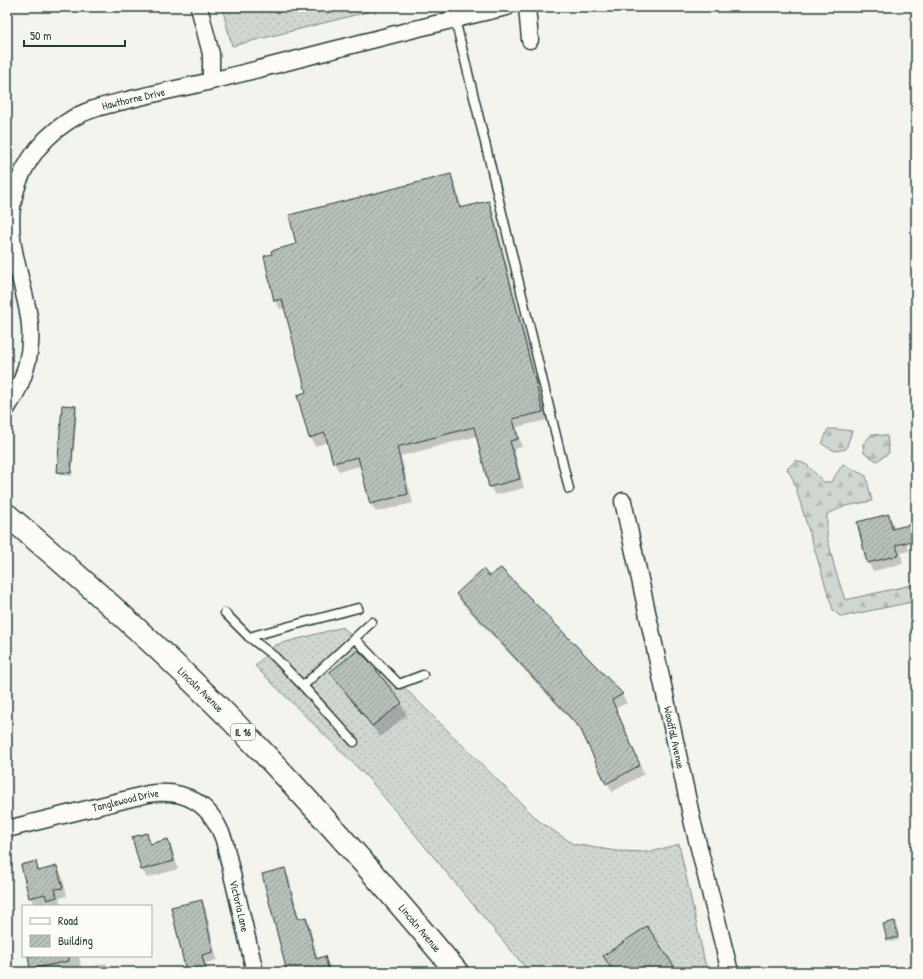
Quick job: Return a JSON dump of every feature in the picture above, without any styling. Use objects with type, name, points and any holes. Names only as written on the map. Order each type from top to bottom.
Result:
[{"type":"main road","name":"Lincoln Avenue","points":[[7,515],[113,608],[174,664],[249,737],[331,825],[393,895],[457,972]]},
{"type":"street","points":[[200,7],[211,54],[211,81]]},
{"type":"street","name":"Hawthorne Drive","points":[[7,408],[14,398],[23,378],[29,358],[31,338],[28,313],[12,240],[11,220],[14,198],[20,178],[28,161],[51,134],[68,121],[85,112],[104,105],[211,81],[455,18],[507,7]]},
{"type":"street","points":[[527,7],[530,40]]},
{"type":"street","name":"Woodfall Avenue","points":[[623,501],[693,824],[730,972]]},
{"type":"street","name":"Tanglewood Drive","points":[[7,829],[161,792],[176,793],[188,797],[200,804],[211,814],[219,826],[224,840]]},
{"type":"street","name":"Victoria Lane","points":[[224,840],[255,972]]},
{"type":"lane","points":[[455,18],[569,489]]},
{"type":"lane","points":[[249,637],[358,608]]},
{"type":"lane","points":[[225,613],[249,637],[275,657],[354,742]]},
{"type":"lane","points":[[303,686],[372,622]]},
{"type":"lane","points":[[355,639],[399,684],[423,675]]},
{"type":"green space","points":[[222,7],[387,7],[232,46]]},
{"type":"green space","points":[[828,429],[852,431],[846,449],[835,451],[822,444]]},
{"type":"green space","points":[[872,434],[887,436],[889,453],[877,461],[864,453],[863,444]]},
{"type":"green space","points":[[796,460],[807,465],[824,482],[831,482],[843,464],[866,476],[872,501],[846,506],[827,514],[827,536],[835,569],[845,600],[916,584],[916,601],[841,617],[833,610],[793,479],[787,469]]},
{"type":"green space","points":[[343,627],[539,821],[573,844],[616,851],[651,852],[679,844],[707,972],[529,972],[369,779],[255,666],[275,645]]},
{"type":"building","points":[[451,174],[460,208],[489,201],[543,412],[513,419],[518,439],[510,441],[520,479],[489,487],[474,427],[397,447],[408,494],[370,504],[358,457],[333,463],[325,433],[309,438],[297,395],[306,392],[282,299],[274,301],[264,256],[272,254],[271,251],[296,244],[289,215]]},
{"type":"building","points":[[62,405],[76,406],[71,473],[57,472]]},
{"type":"building","points":[[889,514],[892,529],[916,523],[916,540],[896,545],[899,555],[867,563],[857,522]]},
{"type":"building","points":[[501,568],[623,694],[612,700],[640,765],[606,784],[580,728],[456,594],[483,569],[489,576]]},
{"type":"building","points":[[358,650],[369,661],[402,703],[372,726],[330,672]]},
{"type":"building","points":[[147,833],[150,844],[168,839],[174,861],[141,870],[132,837]]},
{"type":"building","points":[[36,861],[38,871],[57,866],[63,888],[55,889],[57,897],[47,900],[45,894],[29,898],[21,865]]},
{"type":"building","points":[[285,868],[298,919],[306,917],[316,959],[325,956],[329,972],[287,972],[262,874]]},
{"type":"building","points":[[202,900],[213,952],[202,955],[206,972],[186,972],[171,907]]},
{"type":"building","points":[[895,921],[898,937],[887,940],[883,924]]},
{"type":"building","points":[[647,926],[678,972],[614,972],[603,956]]},
{"type":"building","points":[[28,957],[69,957],[69,961],[30,969]]}]
